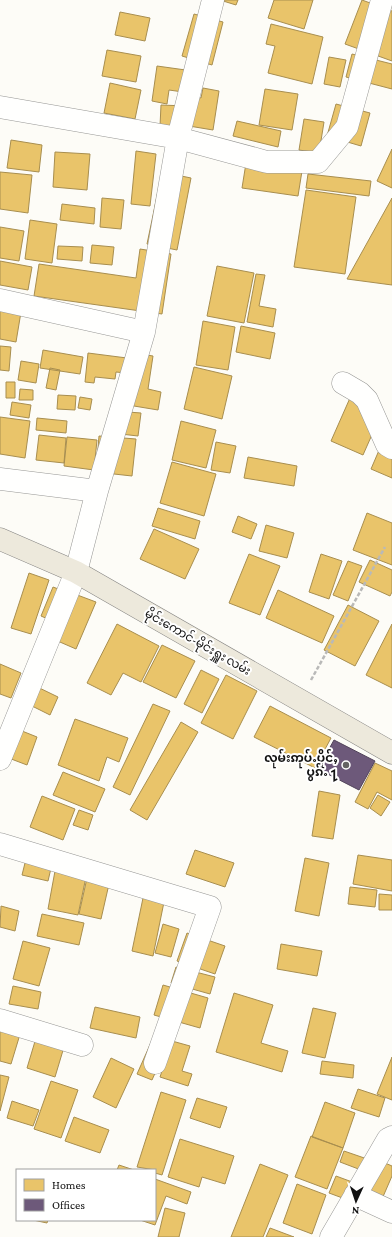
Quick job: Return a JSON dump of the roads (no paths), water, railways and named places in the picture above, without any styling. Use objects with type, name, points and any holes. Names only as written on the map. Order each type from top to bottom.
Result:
[{"type":"main road","name":"မိုင်းကောင်-မိုင်းရှူး လမ်း","points":[[0,539],[76,572],[392,753]]},
{"type":"street","points":[[0,759],[76,572],[97,490],[144,332],[178,138],[213,0]]},
{"type":"street","points":[[0,107],[178,138],[267,162],[318,162],[347,127],[382,0]]},
{"type":"street","points":[[0,300],[144,332]]},
{"type":"street","points":[[343,383],[360,393],[367,400],[387,445],[392,448]]},
{"type":"street","points":[[0,479],[97,490]]},
{"type":"street","points":[[0,844],[210,907],[154,1063]]},
{"type":"street","points":[[0,1020],[82,1045]]},
{"type":"street","points":[[331,1237],[388,1139],[392,1137]]},
{"type":"street","points":[[355,1195],[392,1212]]},
{"type":"place","name":"လုမ်းဢုပ်ႉပိူင်ႇ ပွၵ်ႉ ႑","points":[[346,765]]}]
